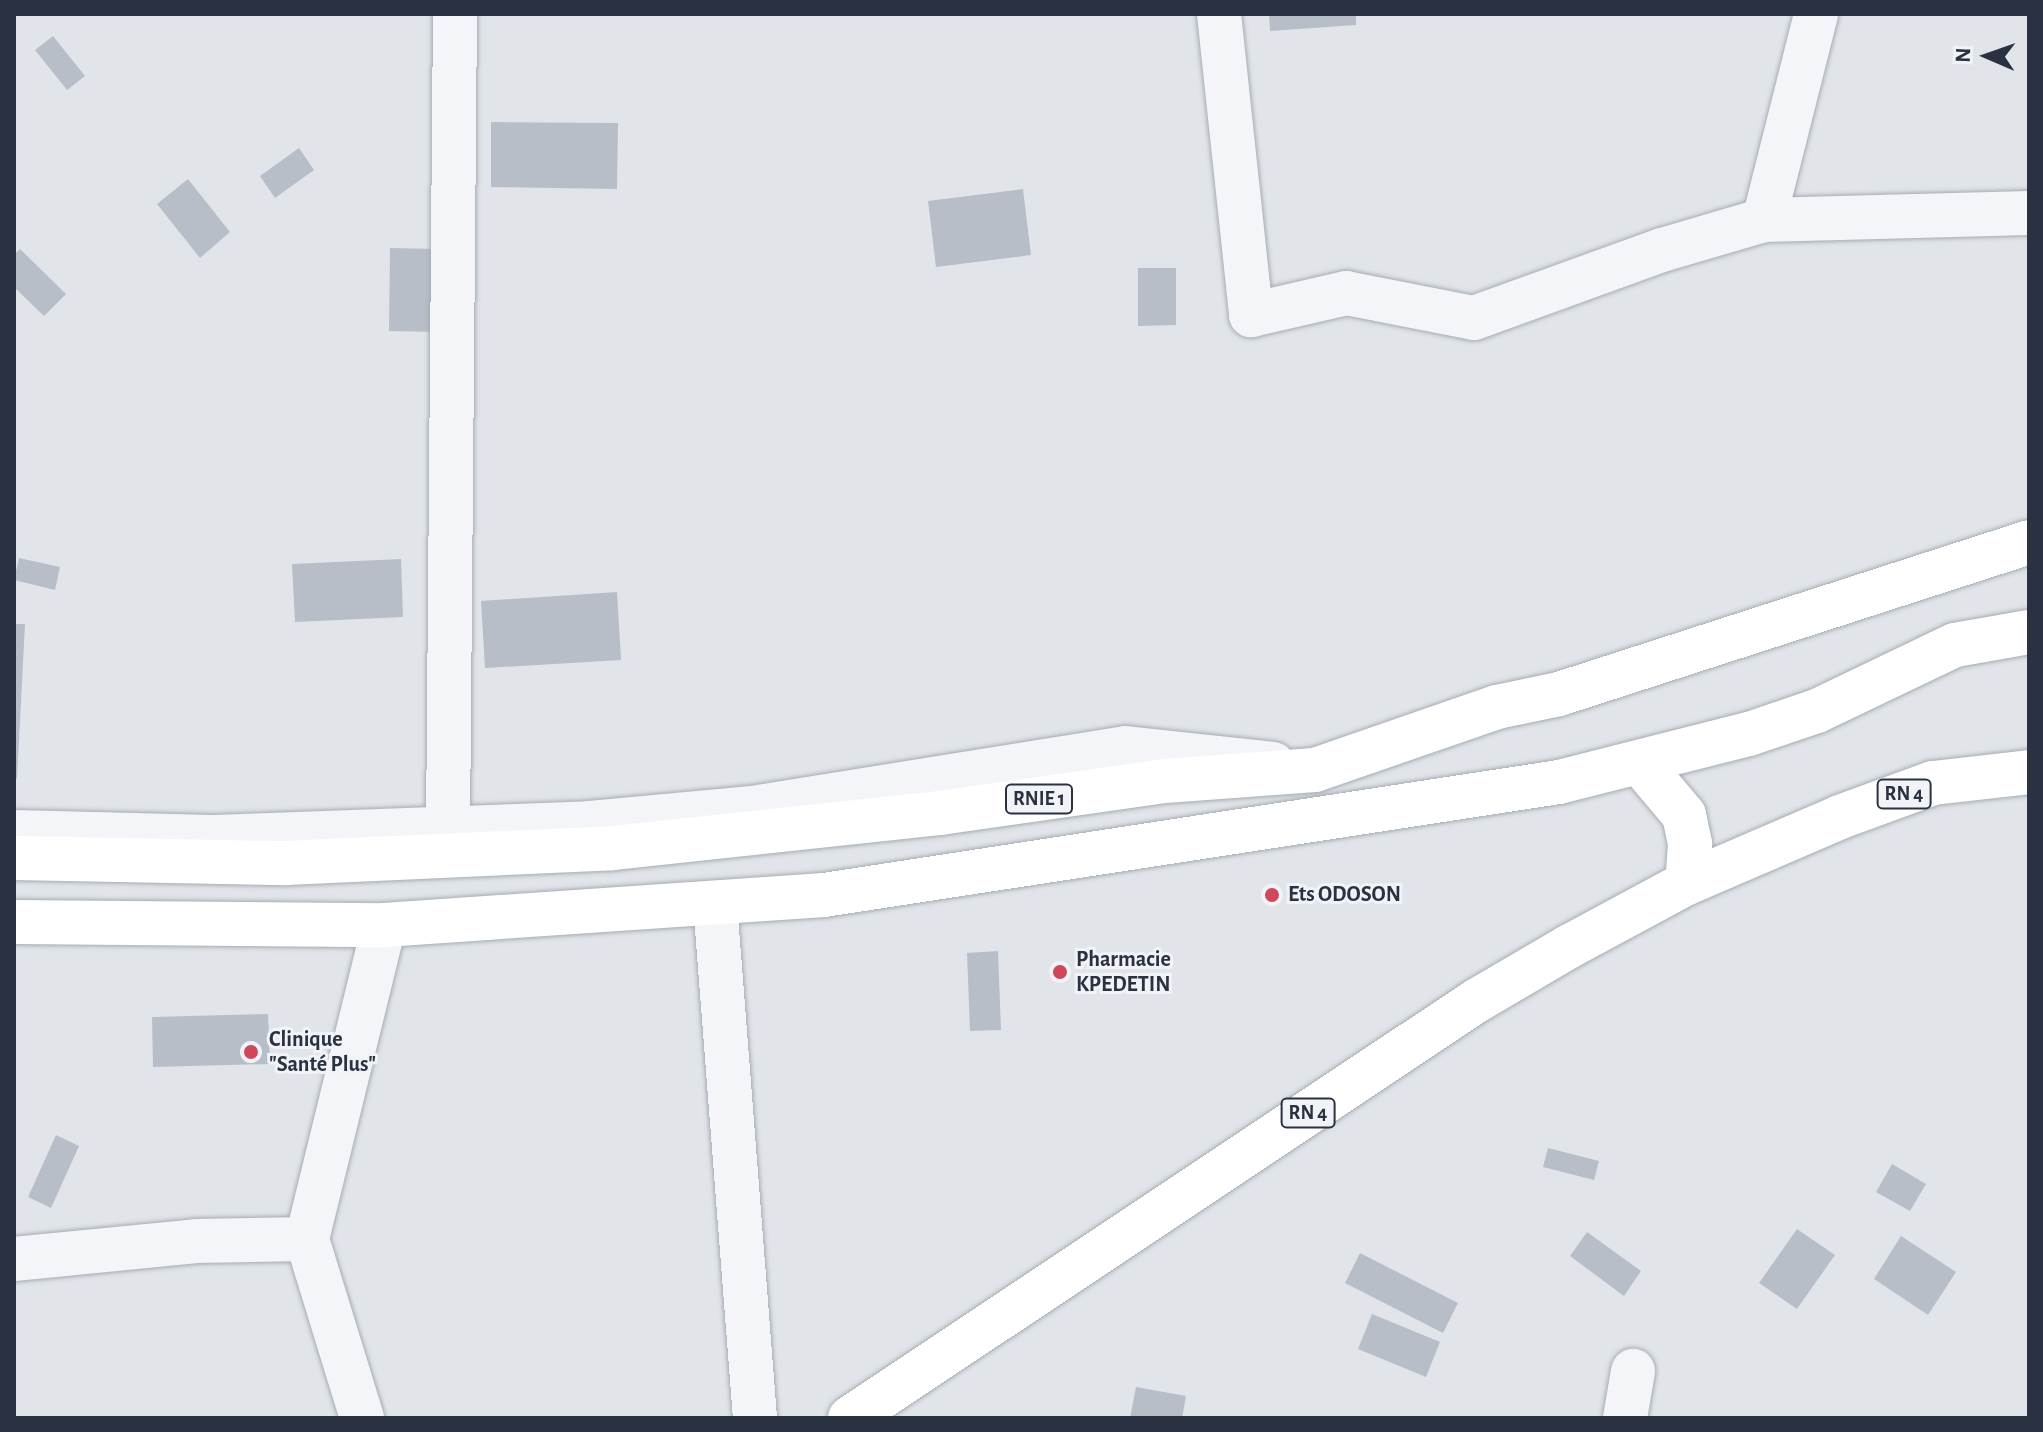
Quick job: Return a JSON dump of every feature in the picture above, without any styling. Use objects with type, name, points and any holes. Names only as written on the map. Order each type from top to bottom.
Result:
[{"type":"main road","name":"RNIE 1","points":[[14,858],[286,863],[613,848],[788,831],[1165,781],[1315,770],[1497,707],[1559,694],[2029,542]]},
{"type":"main road","points":[[14,922],[384,925],[824,895],[1559,782],[1641,764],[1817,711],[1955,645],[2029,632]]},
{"type":"main road","points":[[1641,764],[1684,815],[1690,844],[1687,883]]},
{"type":"main road","name":"RN 4","points":[[850,1418],[1476,1001],[1687,883],[1933,783],[2029,772]]},
{"type":"street","points":[[448,830],[455,14]]},
{"type":"street","points":[[1219,14],[1251,315],[1346,293],[1474,318],[1662,250],[1764,220],[2029,213]]},
{"type":"street","points":[[1764,220],[1816,14]]},
{"type":"street","points":[[14,832],[214,837],[448,830],[752,808],[1126,748],[1315,770]]},
{"type":"street","points":[[715,903],[755,1418]]},
{"type":"street","points":[[362,1418],[307,1239],[384,925]]},
{"type":"street","points":[[14,1259],[196,1241],[307,1239]]},
{"type":"street","points":[[1625,1418],[1633,1371]]},
{"type":"building","points":[[1269,14],[1356,14],[1356,25],[1270,31]]},
{"type":"building","points":[[53,36],[85,76],[67,90],[35,50]]},
{"type":"building","points":[[491,122],[618,123],[617,189],[491,187]]},
{"type":"building","points":[[299,148],[314,170],[275,198],[260,176]]},
{"type":"building","points":[[188,179],[230,232],[200,258],[157,204]]},
{"type":"building","points":[[1023,189],[1031,255],[936,267],[928,201]]},
{"type":"building","points":[[390,248],[438,249],[437,332],[389,331]]},
{"type":"building","points":[[20,249],[66,294],[44,316],[14,287],[14,255]]},
{"type":"building","points":[[1138,268],[1176,268],[1176,325],[1138,326]]},
{"type":"building","points":[[19,558],[60,567],[55,590],[14,580]]},
{"type":"building","points":[[401,559],[403,617],[295,622],[292,564]]},
{"type":"building","points":[[617,592],[621,660],[485,668],[481,601]]},
{"type":"building","points":[[14,624],[25,624],[17,779],[14,778]]},
{"type":"building","points":[[998,951],[1001,1030],[970,1031],[967,953]]},
{"type":"building","points":[[268,1014],[270,1064],[153,1067],[152,1017]]},
{"type":"building","points":[[56,1135],[79,1146],[51,1208],[28,1197]]},
{"type":"building","points":[[1548,1148],[1599,1161],[1594,1180],[1543,1167]]},
{"type":"building","points":[[1892,1164],[1926,1184],[1910,1211],[1876,1192]]},
{"type":"building","points":[[1797,1229],[1835,1255],[1797,1309],[1759,1283]]},
{"type":"building","points":[[1587,1232],[1641,1271],[1624,1296],[1570,1256]]},
{"type":"building","points":[[1901,1236],[1956,1272],[1928,1315],[1874,1279]]},
{"type":"building","points":[[1360,1253],[1458,1303],[1443,1333],[1345,1283]]},
{"type":"building","points":[[1372,1314],[1440,1342],[1426,1377],[1358,1349]]},
{"type":"building","points":[[1136,1387],[1186,1396],[1182,1418],[1130,1418]]},
{"type":"place","name":"Ets ODOSON","points":[[1272,895]]},
{"type":"place","name":"Pharmacie KPEDETIN","points":[[1060,972]]},
{"type":"place","name":"Clinique \"Santé Plus\"","points":[[251,1052]]}]
